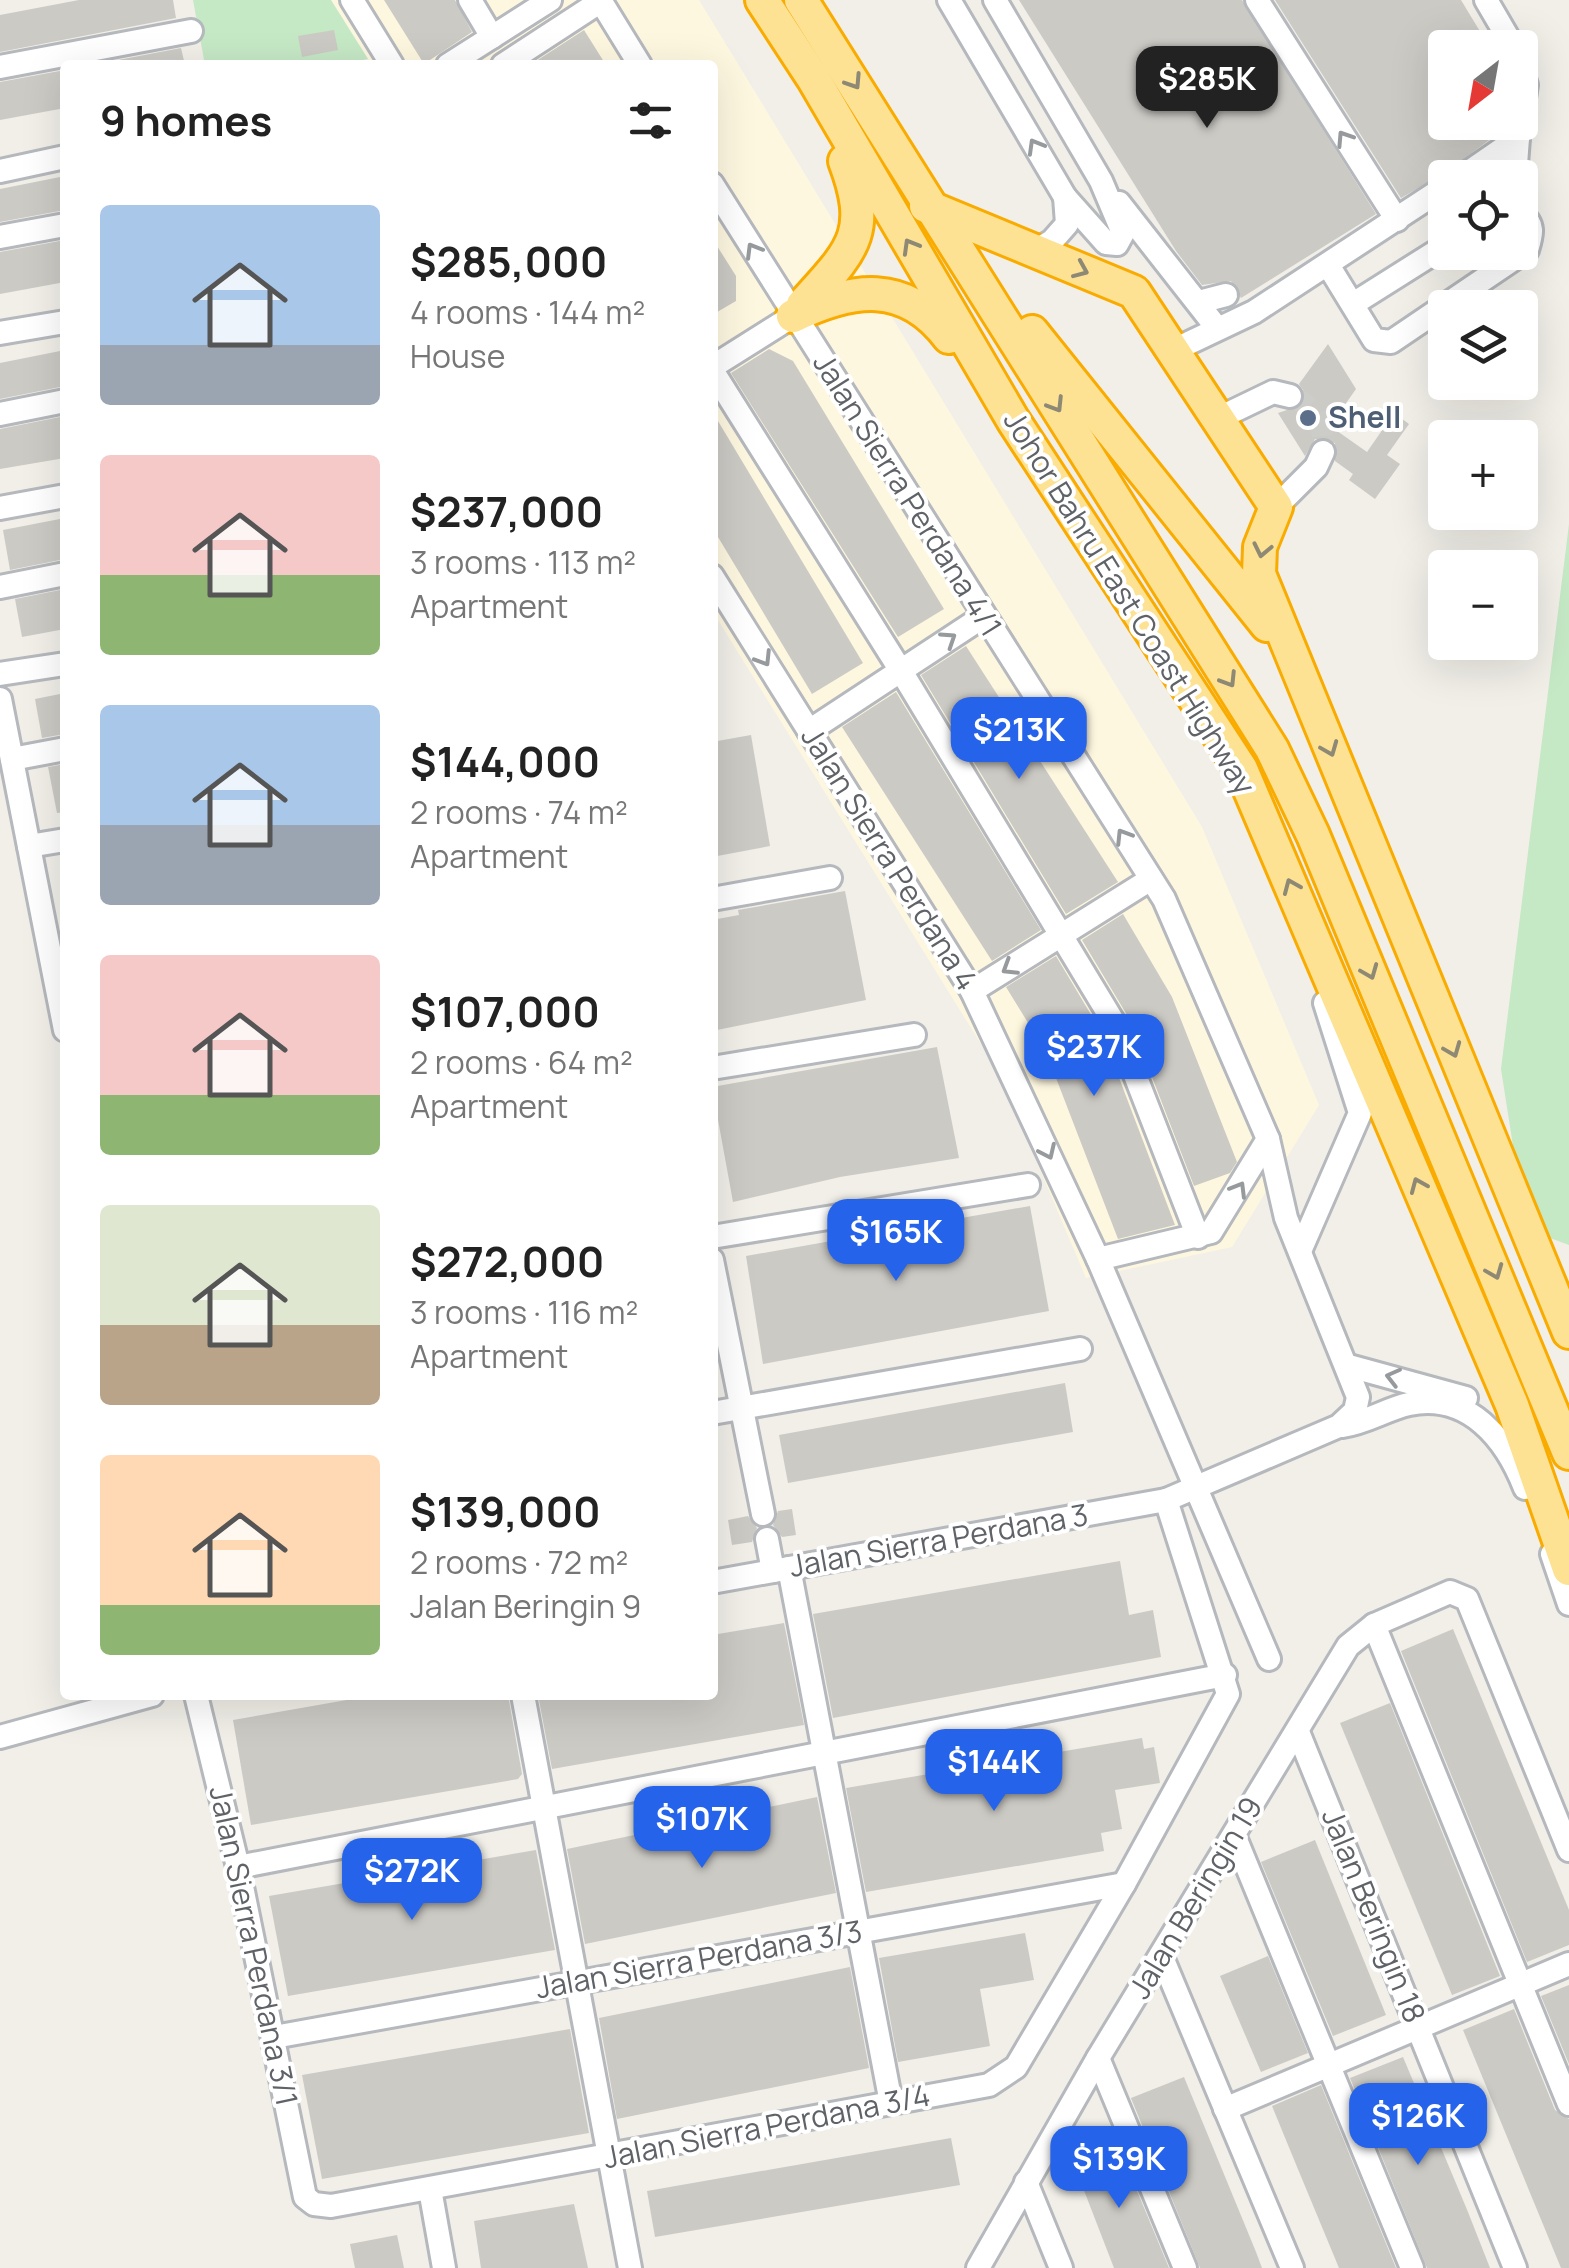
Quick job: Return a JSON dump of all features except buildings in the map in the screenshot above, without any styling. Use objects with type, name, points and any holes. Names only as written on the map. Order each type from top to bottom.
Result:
[{"type":"highway","name":"Johor Bahru East Coast Highway","points":[[762,0],[813,78],[1013,420],[1242,769],[1512,1405],[1569,1569]]},
{"type":"highway","name":"Johor Bahru East Coast Highway","points":[[801,0],[926,206],[1272,749],[1314,835],[1569,1453]]},
{"type":"highway","points":[[793,316],[844,260],[860,218],[856,191],[813,78]]},
{"type":"highway","points":[[926,206],[1134,292],[1276,507],[1260,547],[1258,568],[1569,1332]]},
{"type":"highway","points":[[926,206],[1293,658]]},
{"type":"highway","points":[[793,316],[848,294],[892,296],[912,304],[938,323],[1013,420]]},
{"type":"street","points":[[352,0],[389,60]]},
{"type":"street","points":[[470,0],[492,37]]},
{"type":"street","points":[[456,60],[550,0]]},
{"type":"street","points":[[518,60],[601,0],[637,60]]},
{"type":"street","points":[[950,0],[1065,197],[1106,243],[1117,244],[1122,233],[1101,181],[995,0]]},
{"type":"street","points":[[1256,0],[1397,220]]},
{"type":"street","points":[[1486,0],[1504,30]]},
{"type":"street","points":[[0,67],[191,30]]},
{"type":"street","points":[[1486,160],[1515,140]]},
{"type":"street","points":[[0,170],[60,158]]},
{"type":"street","points":[[1101,181],[1217,328]]},
{"type":"street","name":"Jalan Sierra Perdana 4/1","points":[[718,194],[1177,925],[1268,1139],[1286,1218],[1349,1366],[1358,1406],[1338,1426]]},
{"type":"street","points":[[1035,251],[1052,241],[1066,224],[1065,197]]},
{"type":"street","points":[[1172,350],[1254,312],[1428,199]]},
{"type":"street","points":[[0,238],[60,226]]},
{"type":"street","points":[[1353,304],[1428,257]]},
{"type":"street","points":[[1328,265],[1374,340],[1391,342],[1497,270]]},
{"type":"street","points":[[1199,302],[1226,294]]},
{"type":"street","points":[[718,365],[793,316]]},
{"type":"street","points":[[0,334],[60,323]]},
{"type":"street","points":[[718,379],[901,670],[1116,1026],[1198,1238]]},
{"type":"street","points":[[1217,419],[1273,392],[1290,396]]},
{"type":"street","points":[[0,414],[60,402]]},
{"type":"street","points":[[1276,507],[1316,467],[1323,452]]},
{"type":"street","points":[[0,508],[60,497]]},
{"type":"street","points":[[0,586],[60,575]]},
{"type":"street","name":"Jalan Sierra Perdana 4","points":[[718,585],[972,991],[1098,1259],[1269,1659]]},
{"type":"street","points":[[810,731],[984,616]]},
{"type":"street","points":[[0,674],[60,665]]},
{"type":"street","points":[[0,699],[29,846],[55,929],[60,981]]},
{"type":"street","points":[[12,759],[60,749]]},
{"type":"street","points":[[29,846],[60,841]]},
{"type":"street","points":[[718,898],[830,878]]},
{"type":"street","points":[[972,991],[1151,879]]},
{"type":"street","points":[[1300,1251],[1360,1113],[1326,1003],[1324,964]]},
{"type":"street","points":[[718,1067],[914,1035]]},
{"type":"street","points":[[1098,1259],[1198,1238],[1215,1228],[1268,1139]]},
{"type":"street","points":[[718,1237],[1028,1185]]},
{"type":"street","points":[[718,1290],[762,1514]]},
{"type":"street","points":[[718,1411],[1080,1349]]},
{"type":"street","points":[[1349,1366],[1457,1392],[1473,1404],[1512,1455],[1569,1604]]},
{"type":"street","name":"Jalan Sierra Perdana 3","points":[[718,1581],[1166,1500],[1338,1426],[1424,1403],[1457,1408],[1490,1428]]},
{"type":"street","points":[[238,1866],[1225,1675],[1166,1500]]},
{"type":"street","points":[[768,1539],[781,1570],[824,1753],[891,2103]]},
{"type":"street","name":"Jalan Beringin 19","points":[[978,2268],[1098,2058],[1348,1646],[1374,1625],[1450,1592],[1467,1599],[1569,1850]]},
{"type":"street","points":[[1374,1625],[1569,2104]]},
{"type":"street","name":"Jalan Sierra Perdana 3/4","points":[[306,2197],[314,2204],[331,2206],[988,2085],[1016,2067],[1124,1884],[1222,1707],[1228,1694],[1225,1675]]},
{"type":"street","points":[[0,1737],[134,1700]]},
{"type":"street","name":"Jalan Sierra Perdana 3/1","points":[[197,1700],[238,1866],[306,2197]]},
{"type":"street","points":[[524,1700],[630,2268]]},
{"type":"street","name":"Jalan Beringin 18","points":[[1298,1732],[1515,2268]]},
{"type":"street","points":[[1234,1835],[1412,2268]]},
{"type":"street","name":"Jalan Sierra Perdana 3/3","points":[[274,2037],[1124,1884]]},
{"type":"street","points":[[1160,1955],[1292,2268]]},
{"type":"street","points":[[1225,2109],[1569,1964]]},
{"type":"street","points":[[1098,2058],[1185,2268]]},
{"type":"street","points":[[1026,2182],[1061,2268]]},
{"type":"street","points":[[430,2188],[444,2268]]},
{"type":"shaded area","points":[[331,0],[699,0],[1202,827],[1319,1105],[1232,1247],[1086,1278],[999,1073],[718,620],[718,60],[369,60]]},
{"type":"green space","points":[[193,0],[331,0],[368,59],[363,60],[204,60]]},
{"type":"green space","points":[[1569,524],[1569,1245],[1526,1229],[1501,1069]]},
{"type":"tunnel","points":[[1290,396],[1313,411],[1322,433],[1323,452]]},
{"type":"place","name":"Shell","points":[[1308,418]]}]
